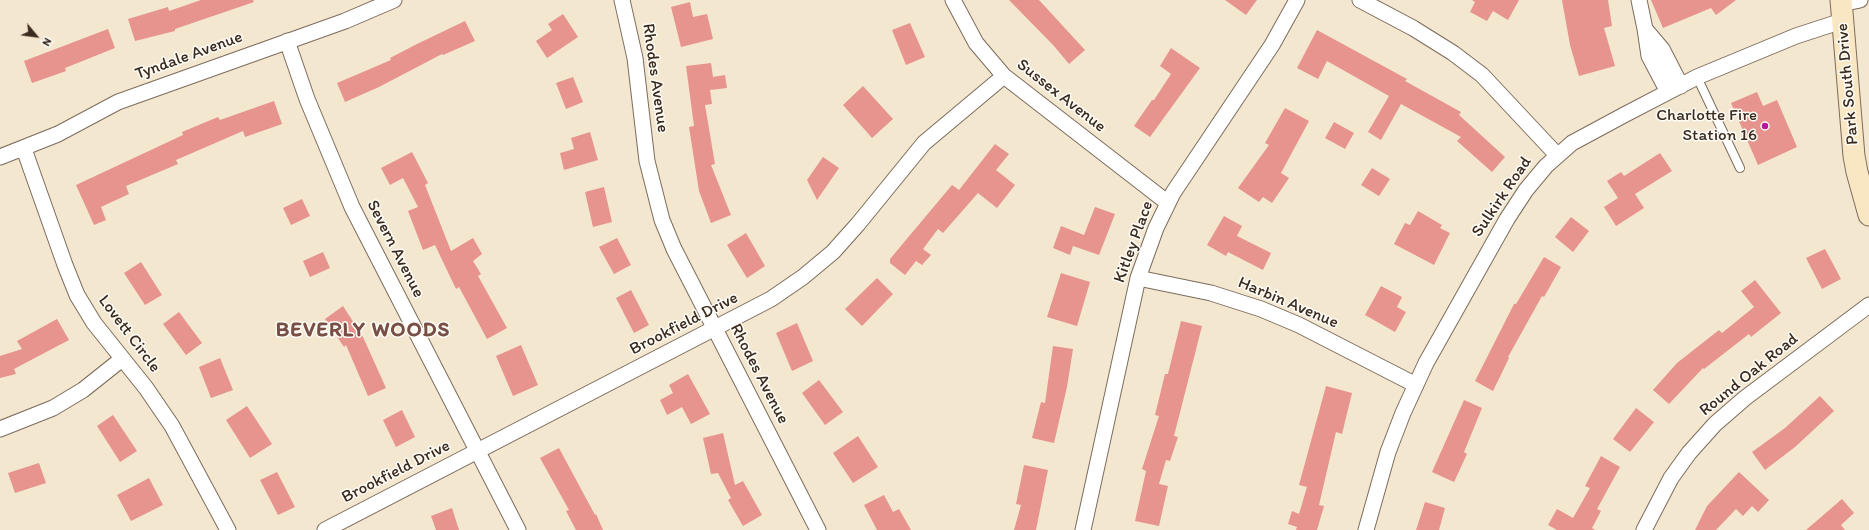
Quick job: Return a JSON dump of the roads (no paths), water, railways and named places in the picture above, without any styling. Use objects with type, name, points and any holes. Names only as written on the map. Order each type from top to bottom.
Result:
[{"type":"street","name":"Tyndale Avenue","points":[[0,157],[24,149],[58,134],[118,102],[345,21],[394,0]]},
{"type":"street","name":"Rhodes Avenue","points":[[622,0],[635,58],[647,161],[656,200],[674,249],[818,530]]},
{"type":"street","name":"Sussex Avenue","points":[[953,0],[976,43],[1004,76],[1168,203]]},
{"type":"street","name":"Kitley Place","points":[[1083,530],[1138,278],[1156,228],[1168,203],[1272,45],[1297,0]]},
{"type":"street","points":[[1360,0],[1413,28],[1453,52],[1482,75],[1557,155]]},
{"type":"street","points":[[1638,0],[1645,29],[1649,56],[1675,89]]},
{"type":"street","name":"Sulkirk Road","points":[[1366,530],[1386,458],[1416,385],[1430,356],[1507,219],[1526,190],[1557,155],[1572,143],[1675,89],[1796,36],[1846,6]]},
{"type":"street","name":"Park South Drive","points":[[1846,6],[1854,156],[1869,215]]},
{"type":"street","name":"Severn Avenue","points":[[287,41],[313,113],[352,207],[518,530]]},
{"type":"street","name":"Brookfield Drive","points":[[325,530],[771,300],[803,277],[833,252],[858,224],[899,171],[924,143],[1004,76]]},
{"type":"street","name":"Lovett Circle","points":[[24,149],[65,265],[78,295],[94,323],[146,388],[172,426],[228,530]]},
{"type":"street","name":"Harbin Avenue","points":[[1138,278],[1211,293],[1261,308],[1300,325],[1416,385]]},
{"type":"street","name":"Round Oak Road","points":[[1644,530],[1671,478],[1689,453],[1716,424],[1745,398],[1869,305]]},
{"type":"street","points":[[0,429],[53,408],[83,390],[122,359]]},
{"type":"lane","points":[[1698,78],[1740,168]]},
{"type":"place","name":"Charlotte Fire Station 16","points":[[1765,126]]},
{"type":"district","name":"BEVERLY WOODS","points":[[363,331]]}]
